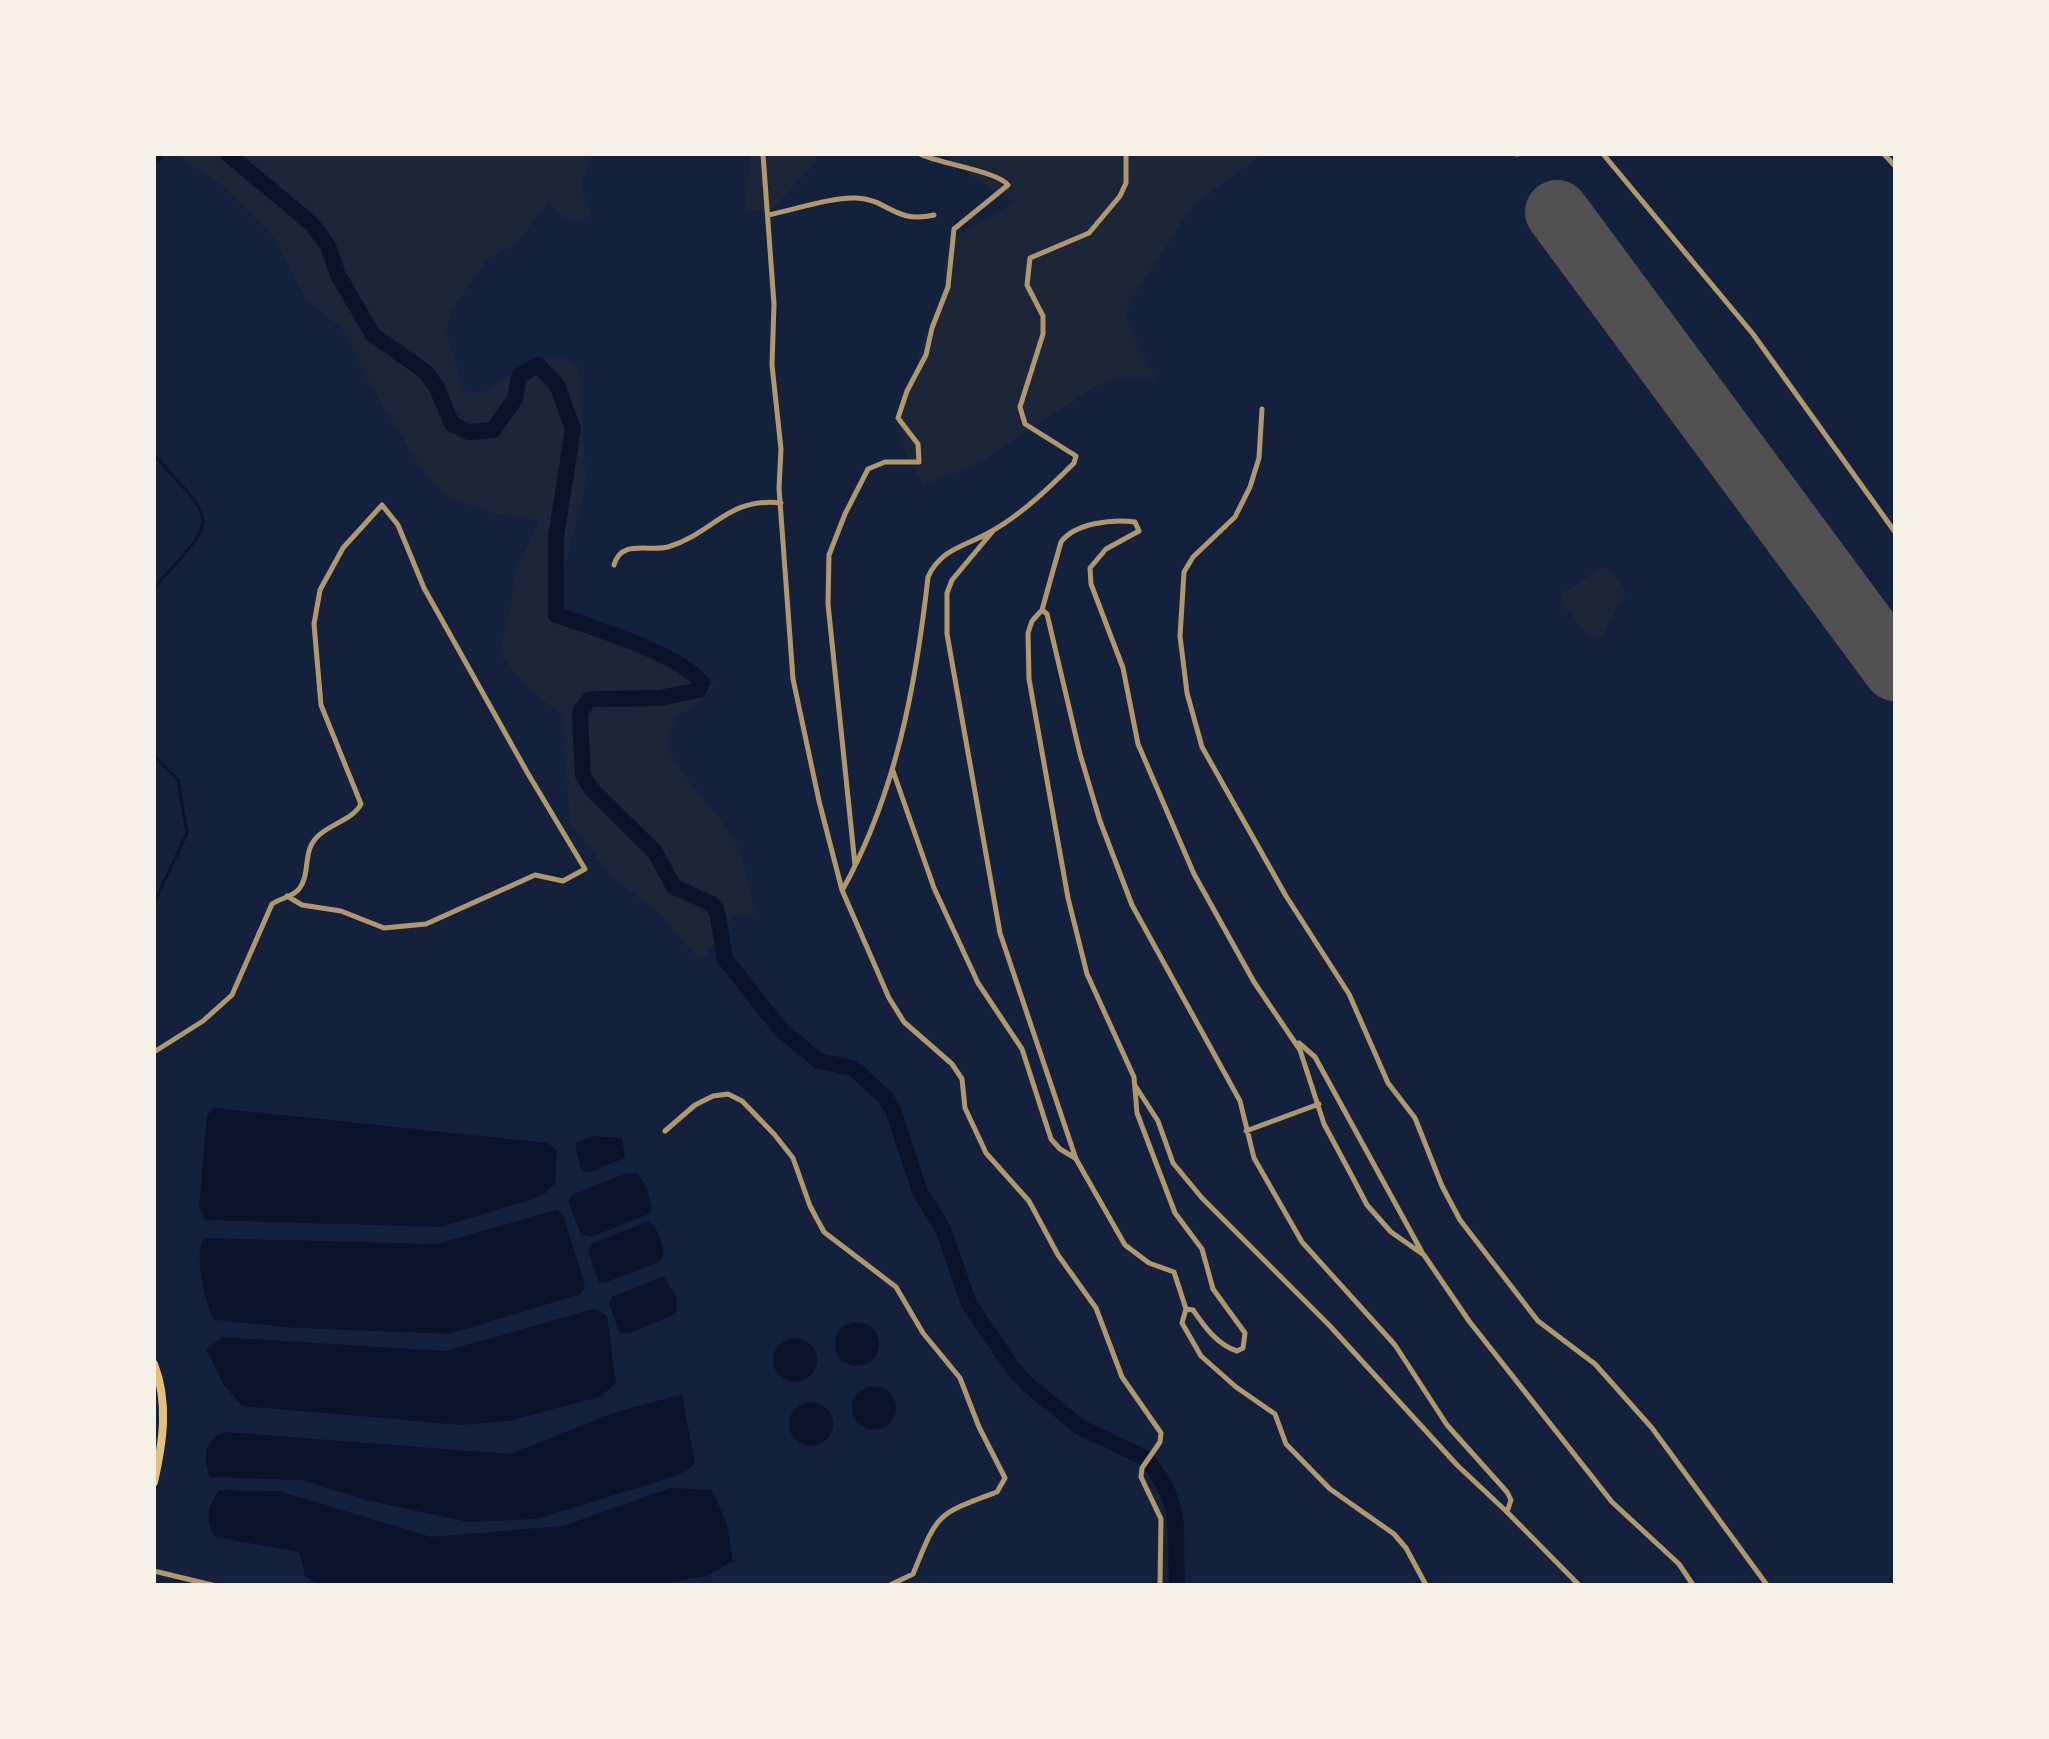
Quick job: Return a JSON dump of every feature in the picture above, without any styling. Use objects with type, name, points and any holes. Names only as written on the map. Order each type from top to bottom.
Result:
[{"type":"highway","points":[[154,1364],[164,1400],[164,1423],[154,1482]]},
{"type":"street","points":[[763,154],[774,304],[772,365],[781,449],[781,503],[793,679],[842,890],[889,998],[904,1022],[952,1064],[962,1079],[965,1108],[986,1153],[1029,1201],[1058,1255],[1096,1308],[1122,1377],[1161,1433],[1160,1442],[1142,1468],[1141,1477],[1161,1519],[1160,1585]]},
{"type":"street","points":[[856,866],[828,604],[829,555],[868,469],[885,462],[919,462],[918,444],[898,418],[907,391],[926,355],[938,309],[948,287],[954,229],[1008,185],[996,177],[940,163],[920,154]]},
{"type":"street","points":[[1126,154],[1126,183],[1120,196],[1095,226],[1077,240],[1034,254],[1026,267],[1027,285],[1043,316],[1043,334],[1020,407],[1020,417],[1025,424],[1076,456],[1069,468],[993,531],[952,580],[947,593],[947,634],[1000,933],[1076,1159],[1125,1245],[1149,1263],[1174,1272],[1186,1309],[1182,1323],[1201,1356],[1236,1387],[1265,1404],[1275,1414],[1286,1444],[1330,1489],[1394,1534],[1426,1585]]},
{"type":"street","points":[[1603,154],[1753,334],[1895,532]]},
{"type":"street","points":[[1884,154],[1895,166]]},
{"type":"street","points":[[768,215],[854,197],[873,201],[905,218],[934,215]]},
{"type":"street","points":[[1262,409],[1259,458],[1250,487],[1235,517],[1193,557],[1184,572],[1180,636],[1187,693],[1202,747],[1286,896],[1349,994],[1388,1083],[1415,1118],[1442,1186],[1460,1220],[1538,1321],[1595,1364],[1652,1428],[1767,1585]]},
{"type":"street","points":[[614,565],[620,553],[628,549],[667,547],[700,533],[739,506],[761,501],[781,503]]},
{"type":"street","points":[[154,1052],[203,1021],[232,995],[272,904],[287,896],[295,893],[302,885],[313,840],[357,811],[361,804],[321,705],[314,624],[320,590],[343,548],[382,505],[398,525],[424,588],[585,869],[563,881],[535,875],[426,924],[398,927],[384,928],[341,911],[298,903],[287,896]]},
{"type":"street","points":[[1424,1255],[1391,1232],[1367,1205],[1324,1124],[1293,1038],[1254,982],[1194,874],[1138,744],[1123,668],[1091,584],[1090,568],[1096,558],[1139,531],[1135,522],[1080,527],[1067,533],[1061,542],[1042,610],[1032,621],[1028,633],[1029,679],[1068,898],[1087,974],[1136,1087],[1158,1121],[1173,1163],[1202,1198],[1329,1325],[1464,1472],[1579,1585]]},
{"type":"street","points":[[842,890],[878,818],[904,730],[928,577],[935,563],[951,551],[993,531]]},
{"type":"street","points":[[1042,610],[1047,614],[1080,754],[1100,821],[1132,905],[1240,1101],[1254,1158],[1302,1242],[1325,1272],[1395,1345],[1447,1425],[1507,1492],[1511,1500],[1507,1512]]},
{"type":"street","points":[[892,770],[934,888],[978,983],[1022,1049],[1051,1139],[1076,1159]]},
{"type":"street","points":[[1293,1038],[1315,1057],[1424,1255],[1469,1321],[1560,1433],[1581,1466],[1612,1502],[1679,1564],[1693,1585]]},
{"type":"street","points":[[1136,1087],[1137,1113],[1158,1173],[1175,1213],[1202,1249],[1213,1289],[1245,1333],[1243,1348],[1237,1351],[1230,1349],[1207,1330],[1193,1310],[1186,1309]]},
{"type":"street","points":[[665,1131],[676,1118],[713,1096],[728,1094],[742,1101],[793,1158],[810,1206],[824,1232],[896,1287],[923,1333],[960,1378],[979,1427],[1005,1478],[997,1492],[959,1506],[938,1518],[913,1574],[890,1585]]},
{"type":"street","points":[[1246,1131],[1319,1104]]},
{"type":"street","points":[[154,1571],[212,1585]]},
{"type":"shaded area","points":[[175,154],[594,154],[582,183],[591,212],[580,222],[563,219],[549,201],[518,242],[488,259],[450,312],[446,330],[464,391],[483,392],[517,369],[541,358],[553,356],[566,359],[579,367],[586,482],[558,592],[560,612],[580,624],[651,644],[679,660],[714,687],[690,709],[676,715],[667,745],[683,773],[733,838],[740,853],[755,914],[734,916],[701,962],[659,913],[611,876],[570,822],[562,715],[527,687],[499,653],[511,605],[515,572],[540,521],[498,514],[449,499],[422,470],[372,388],[343,329],[307,301],[273,236],[218,182]]},
{"type":"shaded area","points":[[750,154],[818,154],[815,164],[769,212],[746,209]]},
{"type":"shaded area","points":[[944,154],[1264,154],[1193,205],[1134,295],[1125,316],[1156,381],[1124,377],[1096,386],[981,462],[923,485],[900,443],[900,418],[924,339],[946,301],[944,267],[954,237],[1015,203],[960,169]]},
{"type":"shaded area","points":[[1602,567],[1614,573],[1626,593],[1601,637],[1591,639],[1563,605],[1562,594]]},
{"type":"shaded area","points":[[215,1108],[548,1143],[557,1151],[555,1184],[542,1196],[441,1227],[205,1220],[199,1207],[207,1115]]},
{"type":"shaded area","points":[[593,1136],[622,1138],[625,1158],[590,1172],[581,1170],[575,1143]]},
{"type":"shaded area","points":[[637,1173],[647,1188],[652,1210],[649,1214],[591,1237],[581,1235],[568,1201],[572,1195],[624,1174]]},
{"type":"shaded area","points":[[556,1210],[563,1214],[585,1286],[581,1294],[449,1334],[297,1328],[215,1320],[204,1292],[200,1254],[204,1238],[437,1244]]},
{"type":"shaded area","points":[[649,1221],[662,1245],[664,1254],[659,1262],[604,1283],[599,1282],[588,1251],[593,1243]]},
{"type":"shaded area","points":[[664,1276],[677,1299],[676,1314],[628,1334],[620,1333],[609,1304],[612,1297]]},
{"type":"shaded area","points":[[594,1309],[607,1316],[616,1384],[599,1397],[509,1421],[462,1425],[242,1406],[223,1384],[206,1349],[222,1337],[445,1351]]},
{"type":"shaded area","points":[[857,1322],[872,1329],[879,1344],[872,1359],[857,1366],[842,1359],[835,1344],[842,1329]]},
{"type":"shaded area","points":[[795,1338],[810,1345],[817,1360],[810,1375],[795,1382],[780,1375],[773,1360],[780,1345]]},
{"type":"shaded area","points":[[874,1386],[889,1393],[896,1408],[889,1423],[874,1430],[859,1423],[852,1408],[859,1393]]},
{"type":"shaded area","points":[[682,1394],[695,1464],[679,1475],[537,1519],[468,1522],[366,1500],[302,1480],[210,1477],[206,1463],[209,1444],[226,1432],[510,1454],[610,1414]]},
{"type":"shaded area","points":[[811,1402],[826,1409],[833,1424],[826,1439],[811,1446],[796,1439],[789,1424],[796,1409]]},
{"type":"shaded area","points":[[670,1488],[712,1490],[727,1524],[733,1561],[706,1576],[657,1585],[318,1585],[305,1576],[299,1552],[215,1537],[209,1525],[210,1507],[220,1490],[279,1491],[431,1537],[563,1526]]},
{"type":"waterway","points":[[228,154],[312,224],[328,246],[338,275],[373,335],[426,372],[437,388],[452,424],[469,432],[493,430],[515,399],[519,376],[538,365],[557,385],[573,429],[556,537],[556,615],[656,652],[691,672],[702,683],[699,690],[660,698],[590,699],[581,710],[580,719],[583,775],[592,790],[655,852],[674,887],[712,904],[717,911],[725,959],[781,1030],[819,1061],[853,1068],[885,1097],[893,1110],[920,1192],[943,1229],[969,1304],[1012,1367],[1027,1384],[1080,1427],[1145,1458]]},
{"type":"waterway","points":[[154,455],[191,496],[203,522],[200,533],[190,547],[154,588]]},
{"type":"waterway","points":[[154,756],[178,780],[187,833],[154,903]]},
{"type":"waterway","points":[[1147,1460],[1159,1476],[1172,1505],[1177,1585]]},
{"type":"runway","points":[[1557,212],[1895,669]]}]
